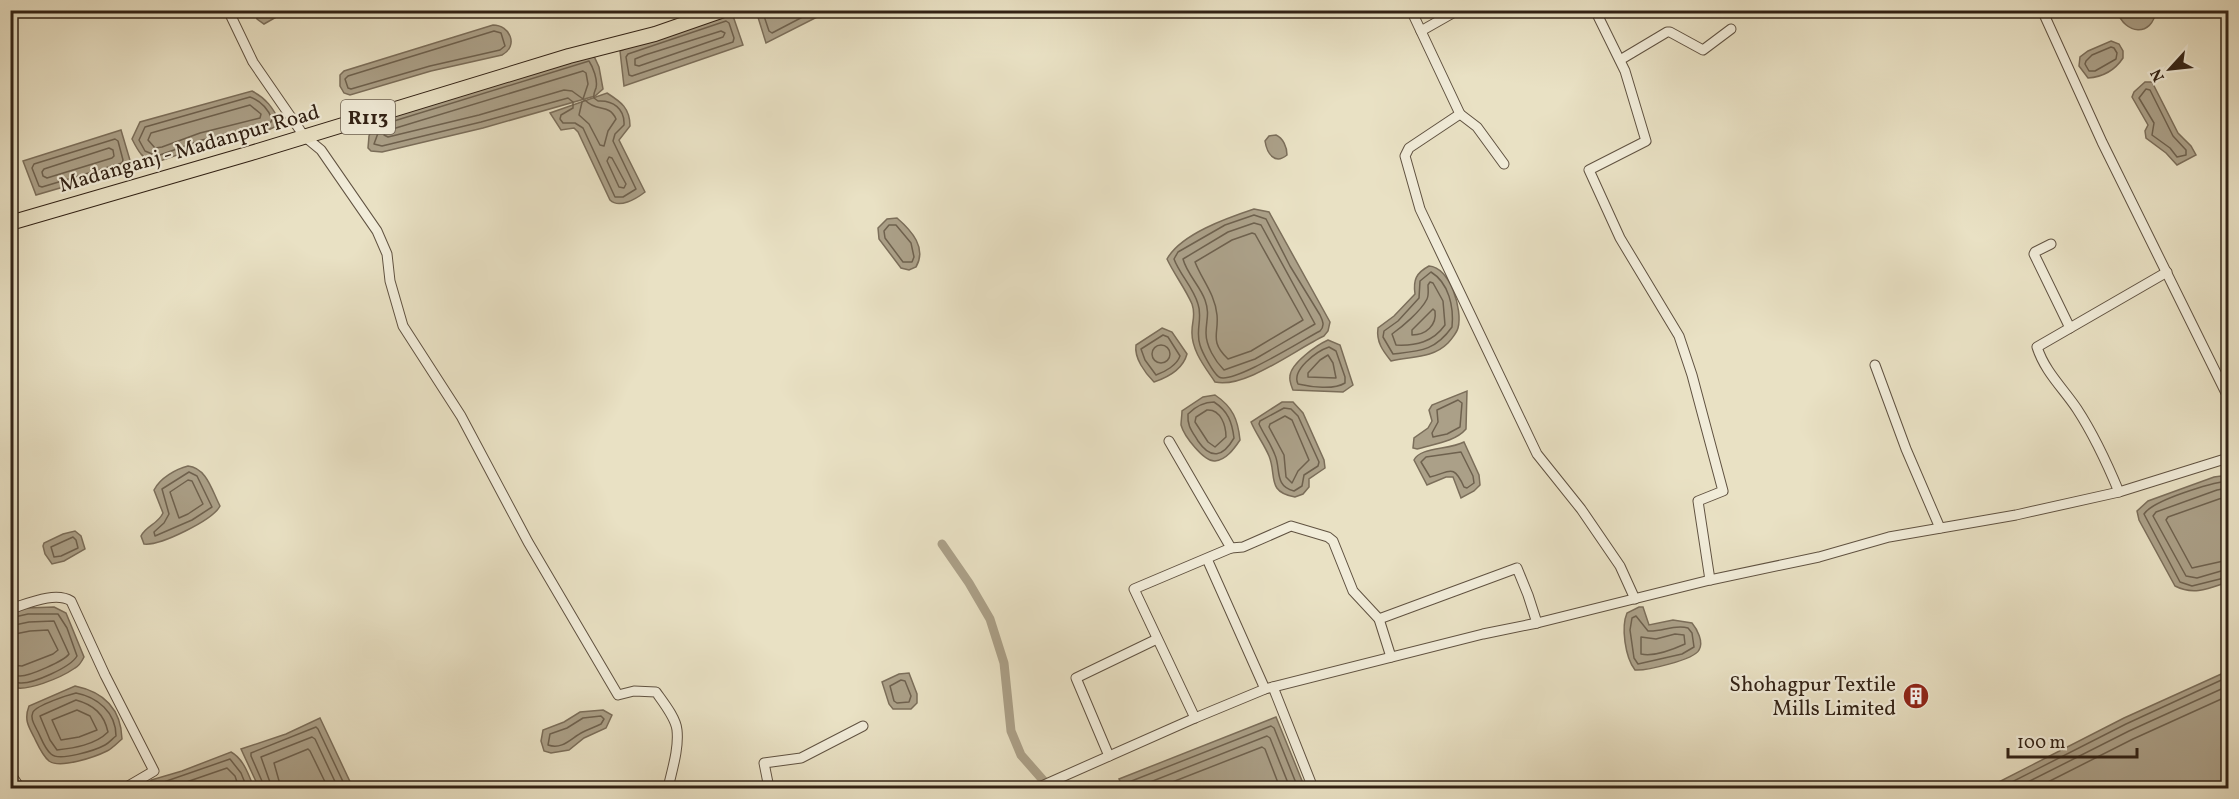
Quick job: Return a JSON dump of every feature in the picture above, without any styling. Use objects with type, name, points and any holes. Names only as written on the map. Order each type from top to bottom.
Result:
[{"type":"main road","name":"Madanganj - Madanpur Road","points":[[10,223],[569,56],[655,34],[724,10]]},
{"type":"street","points":[[228,10],[253,62],[304,136],[321,150],[377,231],[387,254],[390,281],[403,326],[461,416],[528,542],[618,695],[634,691],[656,692],[666,707],[677,729],[675,757],[668,789]]},
{"type":"street","points":[[1411,10],[1460,114],[1477,127],[1504,164]]},
{"type":"street","points":[[1421,31],[1458,10]]},
{"type":"street","points":[[1595,10],[1620,60],[1646,141],[1589,170],[1620,238],[1679,336],[1692,375],[1723,491],[1698,501],[1710,580]]},
{"type":"street","points":[[2042,10],[2102,142],[2229,397]]},
{"type":"street","points":[[1620,60],[1667,32],[1703,50],[1731,29]]},
{"type":"street","points":[[1460,114],[1409,148],[1405,156],[1420,209],[1537,454],[1581,509],[1620,566],[1635,599]]},
{"type":"street","points":[[2051,244],[2034,254],[2070,328]]},
{"type":"street","points":[[2120,492],[2100,448],[2078,410],[2051,375],[2037,349],[2038,345],[2167,272]]},
{"type":"street","points":[[1875,365],[1906,449],[1940,528]]},
{"type":"street","points":[[1169,441],[1214,515],[1231,548]]},
{"type":"street","points":[[1037,789],[1195,718],[1269,688],[1483,634],[1710,580],[1819,557],[1889,537],[2120,492],[2229,458]]},
{"type":"street","points":[[1195,718],[1134,589],[1231,548],[1243,547],[1291,526],[1325,535],[1333,541],[1353,591],[1379,619],[1391,657]]},
{"type":"street","points":[[1208,559],[1269,688],[1313,789]]},
{"type":"street","points":[[1379,619],[1517,568],[1537,623]]},
{"type":"street","points":[[10,609],[57,597],[65,597],[71,601],[105,675],[154,771],[125,789]]},
{"type":"street","points":[[1109,756],[1076,678],[1157,639]]},
{"type":"street","points":[[769,789],[764,763],[801,758],[863,726]]},
{"type":"street","points":[[10,773],[20,789]]},
{"type":"water","points":[[254,10],[287,11],[264,24],[257,19]]},
{"type":"water","points":[[2117,10],[2156,11],[2149,25],[2138,30],[2126,25]]},
{"type":"water","points":[[756,11],[829,11],[766,43]]},
{"type":"water","points":[[732,13],[743,45],[624,86],[620,51],[640,42]]},
{"type":"water","points":[[493,25],[504,28],[510,37],[510,47],[502,55],[431,71],[350,95],[344,93],[340,86],[340,75],[344,71]]},
{"type":"water","points":[[2111,41],[2119,44],[2123,51],[2123,58],[2108,72],[2088,78],[2079,66],[2080,57]]},
{"type":"water","points":[[593,54],[599,67],[603,89],[595,96],[483,128],[382,152],[371,151],[368,148],[369,136],[376,120]]},
{"type":"water","points":[[2145,82],[2152,82],[2178,133],[2191,146],[2196,155],[2177,165],[2166,153],[2146,138],[2145,131],[2148,125],[2132,97]]},
{"type":"water","points":[[252,91],[269,104],[280,122],[279,125],[264,132],[203,146],[157,162],[145,157],[132,139],[140,122]]},
{"type":"water","points":[[607,93],[626,110],[630,120],[630,126],[619,140],[645,192],[632,200],[618,204],[610,200],[578,132],[574,128],[561,130],[550,113]]},
{"type":"water","points":[[121,130],[132,167],[36,195],[23,161]]},
{"type":"water","points":[[1276,135],[1283,141],[1287,152],[1287,155],[1279,159],[1272,157],[1265,141],[1269,136]]},
{"type":"water","points":[[1254,209],[1269,212],[1330,322],[1328,331],[1324,336],[1255,374],[1227,383],[1215,382],[1199,358],[1194,345],[1192,304],[1167,259],[1183,242],[1206,228]]},
{"type":"water","points":[[897,218],[913,234],[919,247],[919,260],[916,267],[909,270],[901,268],[879,239],[878,228],[887,219]]},
{"type":"water","points":[[1429,266],[1436,268],[1449,281],[1459,311],[1457,330],[1448,343],[1435,352],[1391,361],[1379,342],[1378,328],[1394,316],[1415,294],[1416,277]]},
{"type":"water","points":[[1162,328],[1172,332],[1187,354],[1175,372],[1154,382],[1138,360],[1136,345]]},
{"type":"water","points":[[1328,340],[1340,345],[1353,385],[1343,392],[1293,390],[1290,383],[1291,371],[1311,350]]},
{"type":"water","points":[[1467,391],[1466,429],[1450,440],[1417,449],[1413,448],[1414,438],[1428,428],[1432,421],[1429,410],[1432,405]]},
{"type":"water","points":[[1215,395],[1234,414],[1240,440],[1226,456],[1215,461],[1205,457],[1195,448],[1181,425],[1182,411],[1203,397]]},
{"type":"water","points":[[1282,402],[1293,402],[1303,413],[1324,460],[1325,468],[1309,479],[1309,487],[1303,494],[1295,497],[1286,495],[1276,487],[1269,456],[1251,422]]},
{"type":"water","points":[[1464,442],[1479,475],[1480,485],[1461,498],[1453,477],[1446,477],[1427,485],[1414,460],[1417,456]]},
{"type":"water","points":[[188,466],[200,471],[204,476],[220,506],[197,525],[173,537],[152,544],[144,544],[141,536],[163,513],[154,490],[169,475]]},
{"type":"water","points":[[2228,475],[2228,582],[2195,591],[2175,586],[2139,520],[2137,511],[2148,501],[2214,477]]},
{"type":"water","points":[[75,531],[81,536],[85,549],[64,561],[52,564],[45,554],[44,543]]},
{"type":"water","points":[[54,607],[66,613],[83,659],[76,667],[61,676],[43,683],[25,688],[11,686],[11,613],[26,608]]},
{"type":"water","points":[[1643,607],[1649,625],[1673,620],[1692,623],[1698,632],[1699,650],[1679,661],[1635,670],[1626,650],[1624,626],[1627,613]]},
{"type":"water","points":[[2228,671],[2228,788],[1987,788],[2124,718]]},
{"type":"water","points":[[909,673],[917,694],[917,703],[911,709],[893,709],[889,704],[882,682],[899,674]]},
{"type":"water","points":[[75,686],[94,692],[109,703],[118,718],[122,739],[109,750],[94,756],[69,763],[54,763],[42,753],[28,726],[29,706]]},
{"type":"water","points":[[603,710],[612,715],[606,728],[584,738],[569,750],[551,753],[544,751],[541,741],[543,730],[564,722],[580,712]]},
{"type":"water","points":[[1276,717],[1305,788],[1123,788],[1119,779]]},
{"type":"water","points":[[320,718],[353,788],[259,788],[241,749],[286,734]]},
{"type":"water","points":[[231,752],[243,763],[254,788],[150,787],[151,780]]},
{"type":"waterway","points":[[942,544],[990,619],[1004,663],[1011,731],[1021,755],[1050,788]]},
{"type":"place","name":"Shohagpur Textile Mills Limited","points":[[1916,696]]}]
